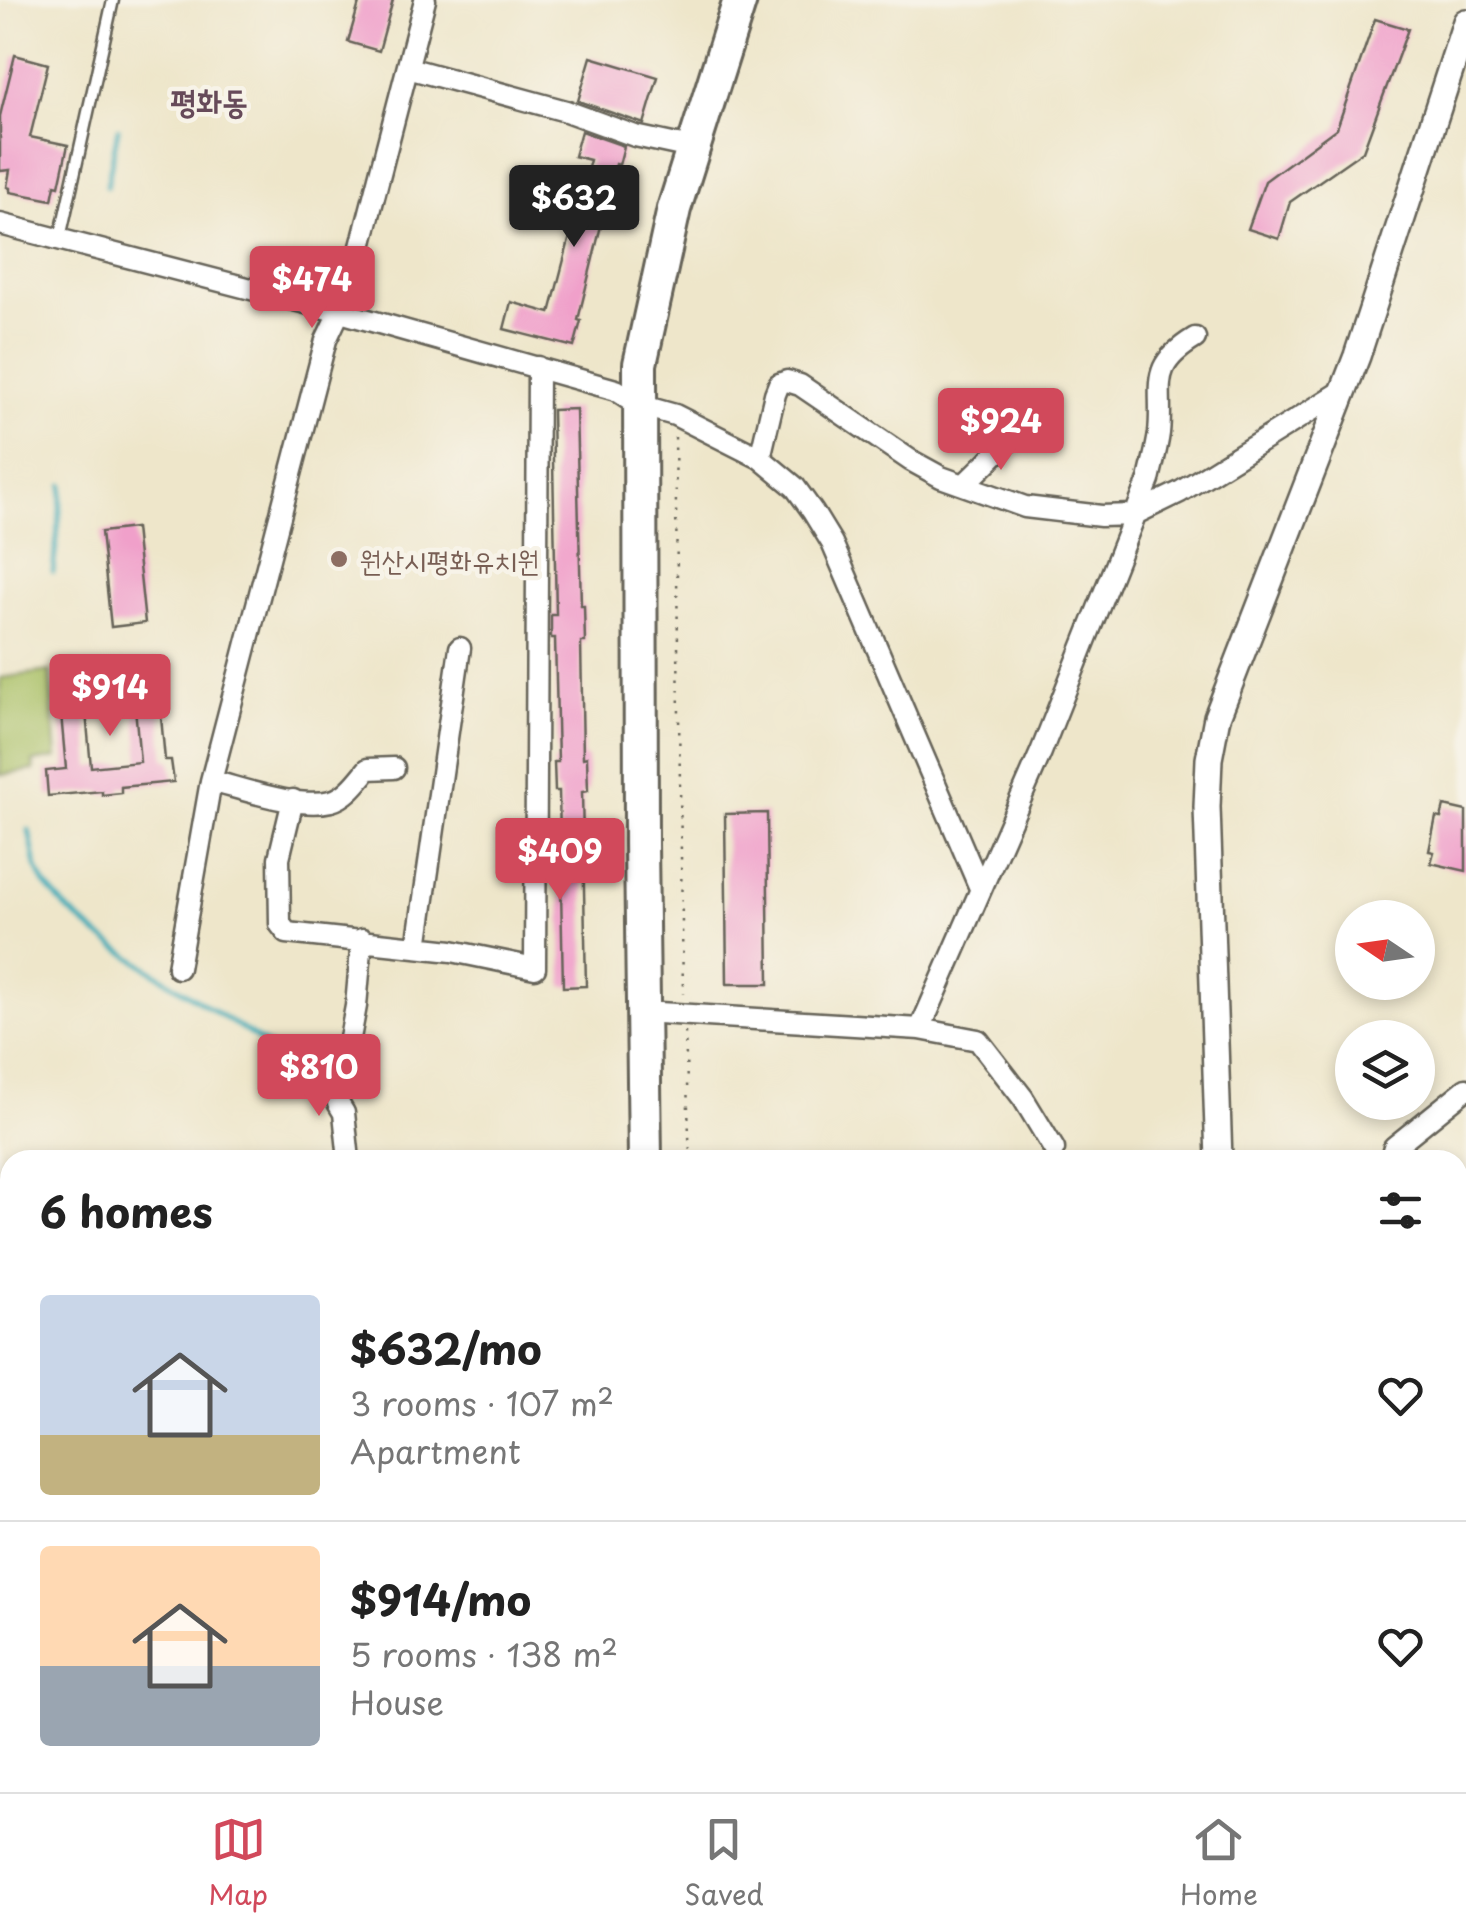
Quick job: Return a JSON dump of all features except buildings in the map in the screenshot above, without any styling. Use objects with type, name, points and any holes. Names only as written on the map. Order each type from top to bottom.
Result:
[{"type":"highway","points":[[645,1150],[639,404],[645,332],[691,148],[740,0]]},
{"type":"street","points":[[178,968],[210,782],[326,340],[350,289],[424,0]]},
{"type":"street","points":[[1219,1150],[1207,807],[1209,759],[1217,717],[1344,390],[1416,183],[1466,22]]},
{"type":"street","points":[[408,68],[566,112],[635,136],[691,148]]},
{"type":"street","points":[[0,224],[340,312],[616,390],[760,458],[794,487],[832,543],[980,888]]},
{"type":"street","points":[[920,1029],[1041,752],[1149,480],[1159,434],[1163,366],[1174,351],[1195,338]]},
{"type":"street","points":[[293,800],[279,858],[280,924],[286,933],[417,946],[535,968],[538,368]]},
{"type":"street","points":[[760,458],[775,394],[779,384],[787,380],[816,395],[910,460],[964,485],[1025,507],[1082,514],[1133,514],[1180,492],[1344,390]]},
{"type":"street","points":[[964,485],[1022,429]]},
{"type":"street","points":[[417,946],[460,648]]},
{"type":"street","points":[[210,782],[293,800],[332,800],[350,790],[368,769],[394,768]]},
{"type":"street","points":[[349,1150],[344,1113],[338,1103],[356,1006],[362,939]]},
{"type":"street","points":[[642,1012],[963,1035],[987,1048],[1048,1134],[1054,1149]]},
{"type":"street","points":[[1393,1150],[1466,1089]]},
{"type":"lane","points":[[60,238],[113,0]]},
{"type":"path","points":[[675,415],[683,996]]},
{"type":"path","points":[[684,1032],[690,1150]]},
{"type":"green space","points":[[50,671],[57,758],[33,762],[34,770],[0,775],[0,678]]},
{"type":"waterway","points":[[107,186],[118,129]]},
{"type":"waterway","points":[[53,572],[63,485]]},
{"type":"waterway","points":[[29,830],[36,866],[44,883],[66,908],[100,937],[316,1077],[321,1093]]},
{"type":"place","name":"원산시평화유치원","points":[[339,559]]},
{"type":"district","name":"평화동","points":[[209,100]]}]
